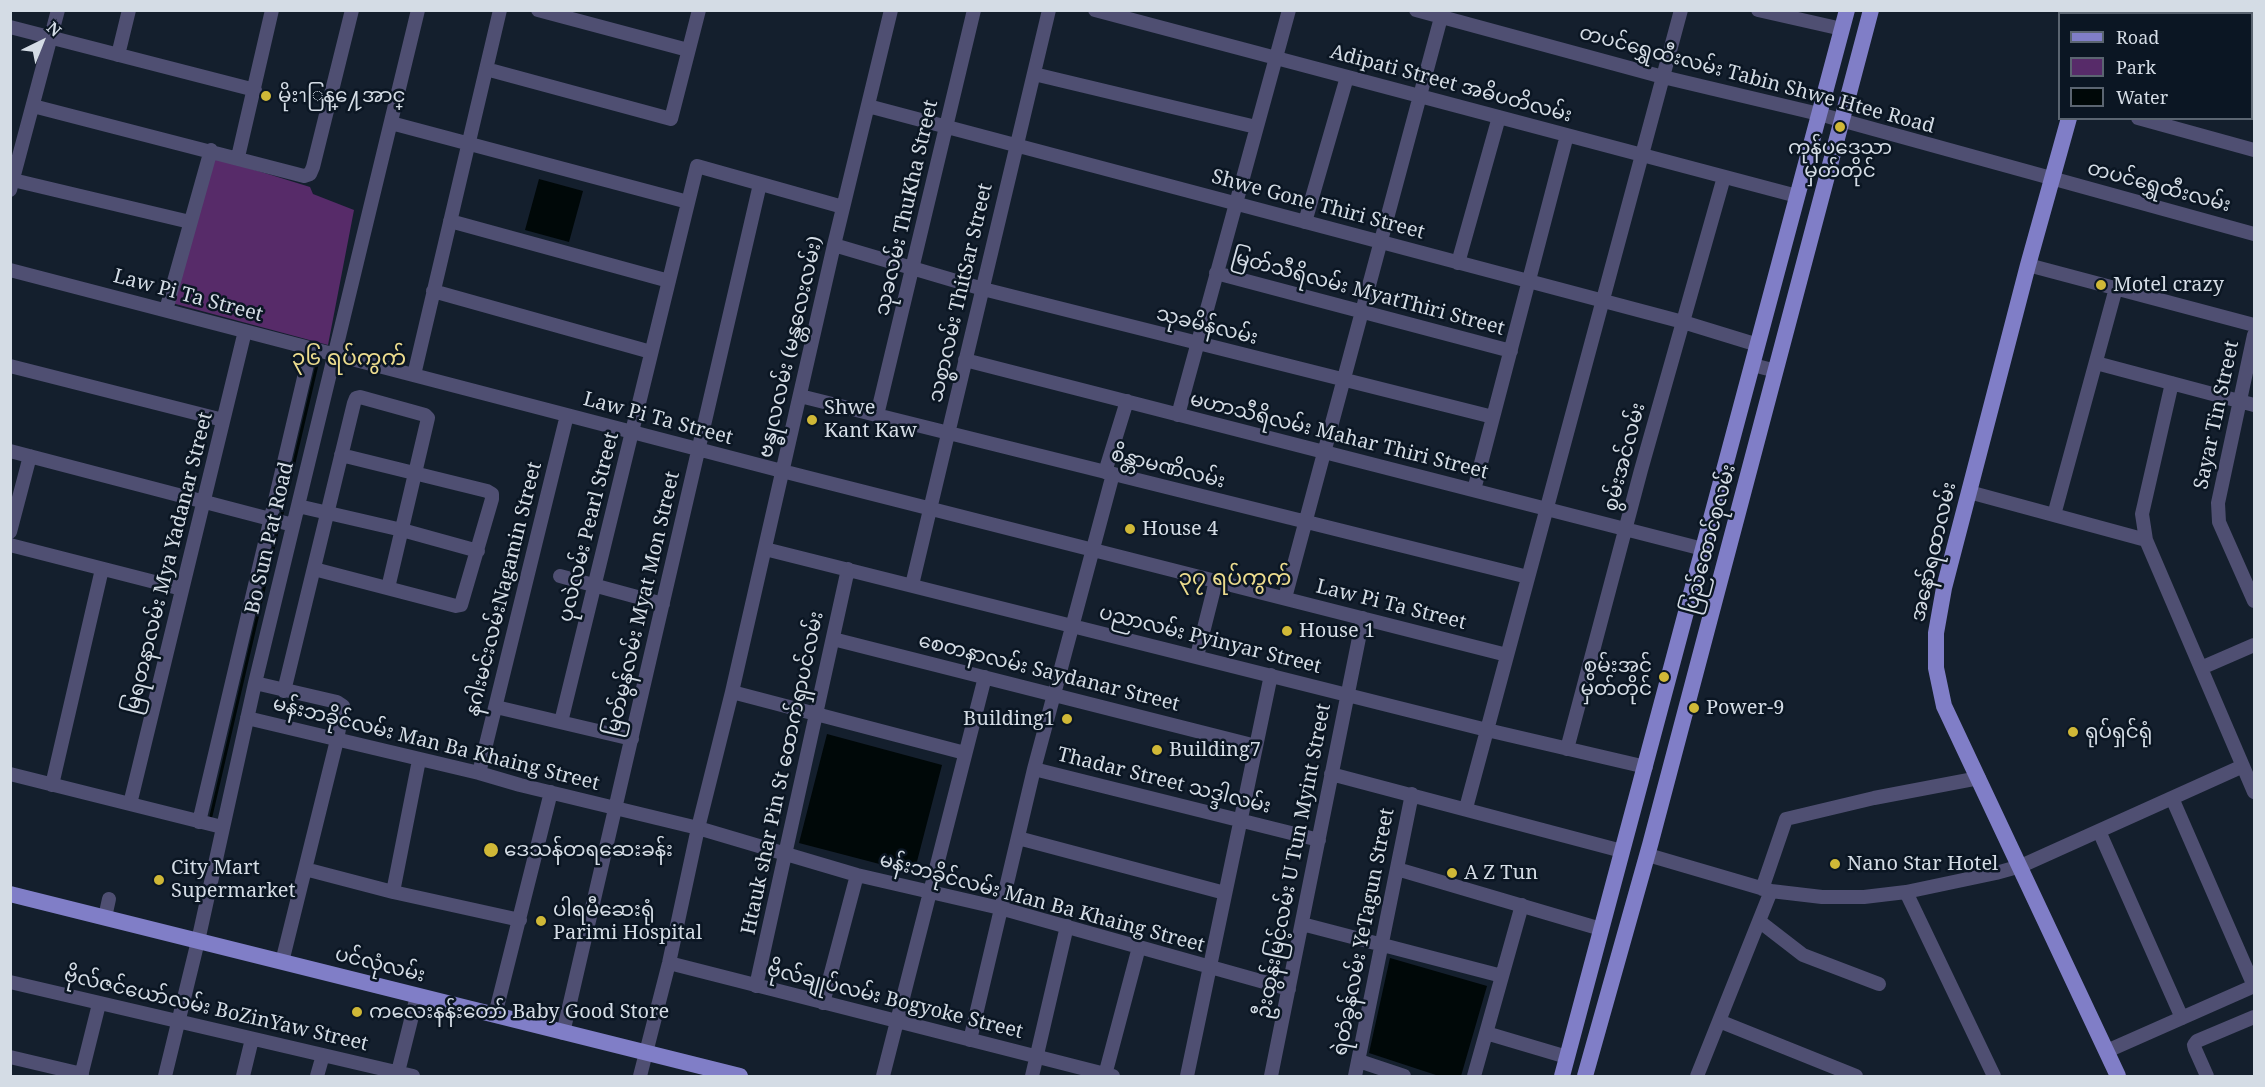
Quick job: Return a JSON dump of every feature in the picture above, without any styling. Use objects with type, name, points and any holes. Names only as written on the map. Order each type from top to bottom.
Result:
[{"type":"main road","name":"ပြည်ထောင်စုလမ်း","points":[[1562,1077],[1847,10]]},
{"type":"main road","name":"ပြည်ထောင်စုလမ်း","points":[[1585,1077],[1648,855],[1871,10]]},
{"type":"main road","name":"အနော်ရထာလမ်း","points":[[2068,120],[2028,265],[1944,588],[1936,633],[1936,668],[1944,706],[2118,1077]]},
{"type":"main road","points":[[1652,742],[1676,748]]},
{"type":"main road","name":"ပင်လုံလမ်း","points":[[10,894],[740,1077]]},
{"type":"street","points":[[58,10],[12,185],[190,222]]},
{"type":"street","points":[[118,55],[129,10]]},
{"type":"street","points":[[238,158],[272,10]]},
{"type":"street","points":[[33,106],[211,150],[304,176],[310,174],[352,10]]},
{"type":"street","name":"Bo Sun Pat Road","points":[[165,1077],[333,354],[418,10]]},
{"type":"street","points":[[414,375],[500,10]]},
{"type":"street","points":[[538,10],[688,50]]},
{"type":"street","points":[[486,69],[671,119],[699,10]]},
{"type":"street","name":"ဗန္ဓုလလမ်း (မန္တလေးလမ်း)","points":[[640,1077],[669,963],[698,828],[732,692],[834,245],[891,10]]},
{"type":"street","name":"သုခလမ်း ThuKha Street","points":[[877,415],[974,10]]},
{"type":"street","name":"သစ္စာလမ်း ThitSar Street","points":[[912,585],[1049,10]]},
{"type":"street","name":"Adipati Street အဓိပတိလမ်း","points":[[1095,10],[1797,196]]},
{"type":"street","points":[[1178,414],[1289,10]]},
{"type":"street","name":"တပင်ရွှေထီးလမ်း Tabin Shwe Htee Road","points":[[1416,10],[1442,14],[1663,77],[1819,114],[2053,179]]},
{"type":"street","points":[[1466,808],[1681,10]]},
{"type":"street","points":[[1764,11],[1842,29]]},
{"type":"street","points":[[1285,598],[1442,14]]},
{"type":"street","points":[[10,27],[255,90]]},
{"type":"street","points":[[1034,74],[1256,127]]},
{"type":"street","points":[[1305,222],[1347,77]]},
{"type":"street","name":"Shwe Gone Thiri Street","points":[[868,106],[1683,322],[1758,345]]},
{"type":"street","points":[[1458,263],[1499,117]]},
{"type":"street","points":[[2155,121],[2254,150]]},
{"type":"street","points":[[391,123],[688,202]]},
{"type":"street","points":[[1474,490],[1568,135]]},
{"type":"street","points":[[166,310],[211,150]]},
{"type":"street","name":"ပုလဲလမ်း Pearl Street","points":[[561,722],[697,166],[760,184]]},
{"type":"street","name":"စွမ်းအင်လမ်း","points":[[1567,748],[1625,528],[1724,177]]},
{"type":"street","name":"တပင်ရွှေထီးလမ်း","points":[[2053,179],[2254,234]]},
{"type":"street","points":[[760,184],[843,207]]},
{"type":"street","name":"မြတ်မွန်လမ်း Myat Mon Street","points":[[563,1032],[760,184]]},
{"type":"street","points":[[450,221],[669,281]]},
{"type":"street","name":"သုခမိန်လမ်း","points":[[834,245],[983,289],[1493,417]]},
{"type":"street","points":[[2028,265],[2254,325]]},
{"type":"street","name":"Law Pi Ta Street","points":[[10,270],[699,450],[1507,655]]},
{"type":"street","name":"မြတ်သီရိလမ်း MyatThiri Street","points":[[1216,273],[1511,351]]},
{"type":"street","points":[[2055,515],[2116,288]]},
{"type":"street","points":[[434,291],[651,352]]},
{"type":"street","name":"မြရတနာလမ်း Mya Yadanar Street","points":[[130,804],[245,331]]},
{"type":"street","name":"Sayar Tin Street","points":[[2254,334],[2218,503],[2219,522],[2254,602]]},
{"type":"street","points":[[198,822],[311,348]]},
{"type":"street","name":"မဟာသီရိလမ်း Mahar Thiri Street","points":[[965,360],[1703,549]]},
{"type":"street","points":[[2096,363],[2254,405]]},
{"type":"street","points":[[1753,365],[1776,371]]},
{"type":"street","points":[[10,366],[223,420]]},
{"type":"street","points":[[2172,383],[2142,514],[2146,540],[2254,792]]},
{"type":"street","name":"စိန္တာမဏိလမ်း","points":[[800,396],[1528,577]]},
{"type":"street","points":[[284,691],[354,403],[356,398],[360,397],[425,415],[428,418],[388,588]]},
{"type":"street","points":[[969,1040],[1034,769],[1092,549],[1126,401]]},
{"type":"street","name":"နဂါးမင်းလမ်းNagamin Street","points":[[479,773],[567,415]]},
{"type":"street","points":[[10,451],[293,525]]},
{"type":"street","points":[[314,569],[456,606],[461,605],[492,494],[341,455]]},
{"type":"street","points":[[10,532],[30,456]]},
{"type":"street","points":[[1969,492],[2146,540]]},
{"type":"street","points":[[298,506],[478,550]]},
{"type":"street","points":[[10,546],[182,589]]},
{"type":"street","name":"ပညာလမ်း Pyinyar Street","points":[[765,549],[1487,730],[1646,767]]},
{"type":"street","points":[[52,785],[102,569]]},
{"type":"street","name":"Htauk shar Pin St ထောက်ရှာပင်လမ်း","points":[[756,986],[848,569]]},
{"type":"street","points":[[560,576],[663,604]]},
{"type":"street","points":[[1197,656],[1216,581]]},
{"type":"street","name":"ဦးထွန်းမြင့်လမ်း U Tun Myint Street","points":[[1271,1077],[1363,618]]},
{"type":"street","name":"စေတနာလမ်း Saydanar Street","points":[[833,639],[1256,746]]},
{"type":"street","points":[[2201,668],[2254,645]]},
{"type":"street","points":[[1187,1077],[1271,675]]},
{"type":"street","points":[[883,1077],[984,677]]},
{"type":"street","points":[[255,683],[337,702],[343,706],[337,741],[282,962]]},
{"type":"street","points":[[732,692],[965,753]]},
{"type":"street","points":[[496,707],[632,739]]},
{"type":"street","name":"မန်းဘခိုင်လမ်း Man Ba Khaing Street","points":[[247,718],[698,828],[857,875],[1000,908],[1289,989]]},
{"type":"street","points":[[393,892],[419,760]]},
{"type":"street","points":[[1648,855],[1766,890],[1822,897],[1864,897],[1906,892],[2021,866],[2243,766]]},
{"type":"street","name":"Thadar Street သဒ္ဒါလမ်း","points":[[1034,769],[1319,840]]},
{"type":"street","points":[[10,774],[222,827]]},
{"type":"street","points":[[1331,774],[1622,850]]},
{"type":"street","points":[[1697,1077],[1759,921],[1786,819],[1874,798],[1979,778]]},
{"type":"street","points":[[495,1015],[551,792]]},
{"type":"street","name":"ရဲတံခွန်လမ်း YeTagun Street","points":[[1355,1077],[1412,794]]},
{"type":"street","points":[[2107,1051],[2254,986],[2172,798]]},
{"type":"street","points":[[2099,831],[2182,1018]]},
{"type":"street","points":[[1018,838],[1226,893]]},
{"type":"street","points":[[305,869],[393,892],[520,920]]},
{"type":"street","points":[[1397,869],[1601,929]]},
{"type":"street","points":[[823,1003],[857,875]]},
{"type":"street","points":[[1906,892],[1994,1077]]},
{"type":"street","points":[[105,917],[109,899]]},
{"type":"street","points":[[1474,1077],[1522,905]]},
{"type":"street","points":[[1759,921],[1803,955],[1879,984]]},
{"type":"street","points":[[1302,924],[1502,976]]},
{"type":"street","points":[[1032,1077],[1067,926]]},
{"type":"street","points":[[1109,1076],[1139,947]]},
{"type":"street","name":"ဗိုလ်ချုပ်လမ်း Bogyoke Street","points":[[669,963],[1109,1076]]},
{"type":"street","name":"ဗိုလ်ဇင်ယော်လမ်း BoZinYaw Street","points":[[10,982],[413,1077]]},
{"type":"street","points":[[397,1075],[417,996]]},
{"type":"street","points":[[10,1057],[82,1075],[99,1004]]},
{"type":"street","points":[[2207,1077],[2195,1049],[2194,1045],[2197,1041],[2254,1018]]},
{"type":"street","points":[[1719,1021],[1856,1077]]},
{"type":"street","points":[[1486,1033],[1567,1057]]},
{"type":"street","points":[[243,1077],[252,1039]]},
{"type":"street","points":[[317,1077],[323,1055]]},
{"type":"street","points":[[1359,1060],[1404,1077]]},
{"type":"green space","points":[[213,157],[310,187],[313,194],[354,210],[328,345],[172,303]]},
{"type":"water","points":[[539,179],[583,191],[569,242],[525,230]]},
{"type":"water","points":[[827,734],[942,765],[914,873],[799,843]]},
{"type":"water","points":[[1390,958],[1487,986],[1461,1076],[1439,1076],[1369,1053]]},
{"type":"waterway","points":[[281,518],[317,365]]},
{"type":"waterway","points":[[211,816],[279,524]]},
{"type":"place","name":"မိုးၫြန္႔ေအာင္","points":[[266,96]]},
{"type":"place","name":"ကုန်ပဒေသာ မှတ်တိုင်","points":[[1840,127]]},
{"type":"place","name":"Motel crazy","points":[[2101,285]]},
{"type":"place","name":"Shwe Kant Kaw","points":[[812,420]]},
{"type":"place","name":"House 4","points":[[1130,529]]},
{"type":"place","name":"House 1","points":[[1287,631]]},
{"type":"place","name":"စွမ်းအင် မှတ်တိုင်","points":[[1664,677]]},
{"type":"place","name":"Power-9","points":[[1694,708]]},
{"type":"place","name":"Building1","points":[[1067,719]]},
{"type":"place","name":"ရုပ်ရှင်ရုံ","points":[[2073,732]]},
{"type":"place","name":"Building7","points":[[1157,750]]},
{"type":"place","name":"ဒေသန်တရဆေးခန်း","points":[[491,850]]},
{"type":"place","name":"Nano Star Hotel","points":[[1835,864]]},
{"type":"place","name":"A Z Tun","points":[[1452,873]]},
{"type":"place","name":"City Mart Supermarket","points":[[159,880]]},
{"type":"place","name":"ပါရမီဆေးရုံ Parimi Hospital","points":[[541,921]]},
{"type":"place","name":"ကလေးနန်းတော် Baby Good Store","points":[[357,1012]]},
{"type":"district","name":"၃၆ ရပ်ကွက်","points":[[349,359]]},
{"type":"district","name":"၃၇ ရပ်ကွက်","points":[[1235,579]]}]
